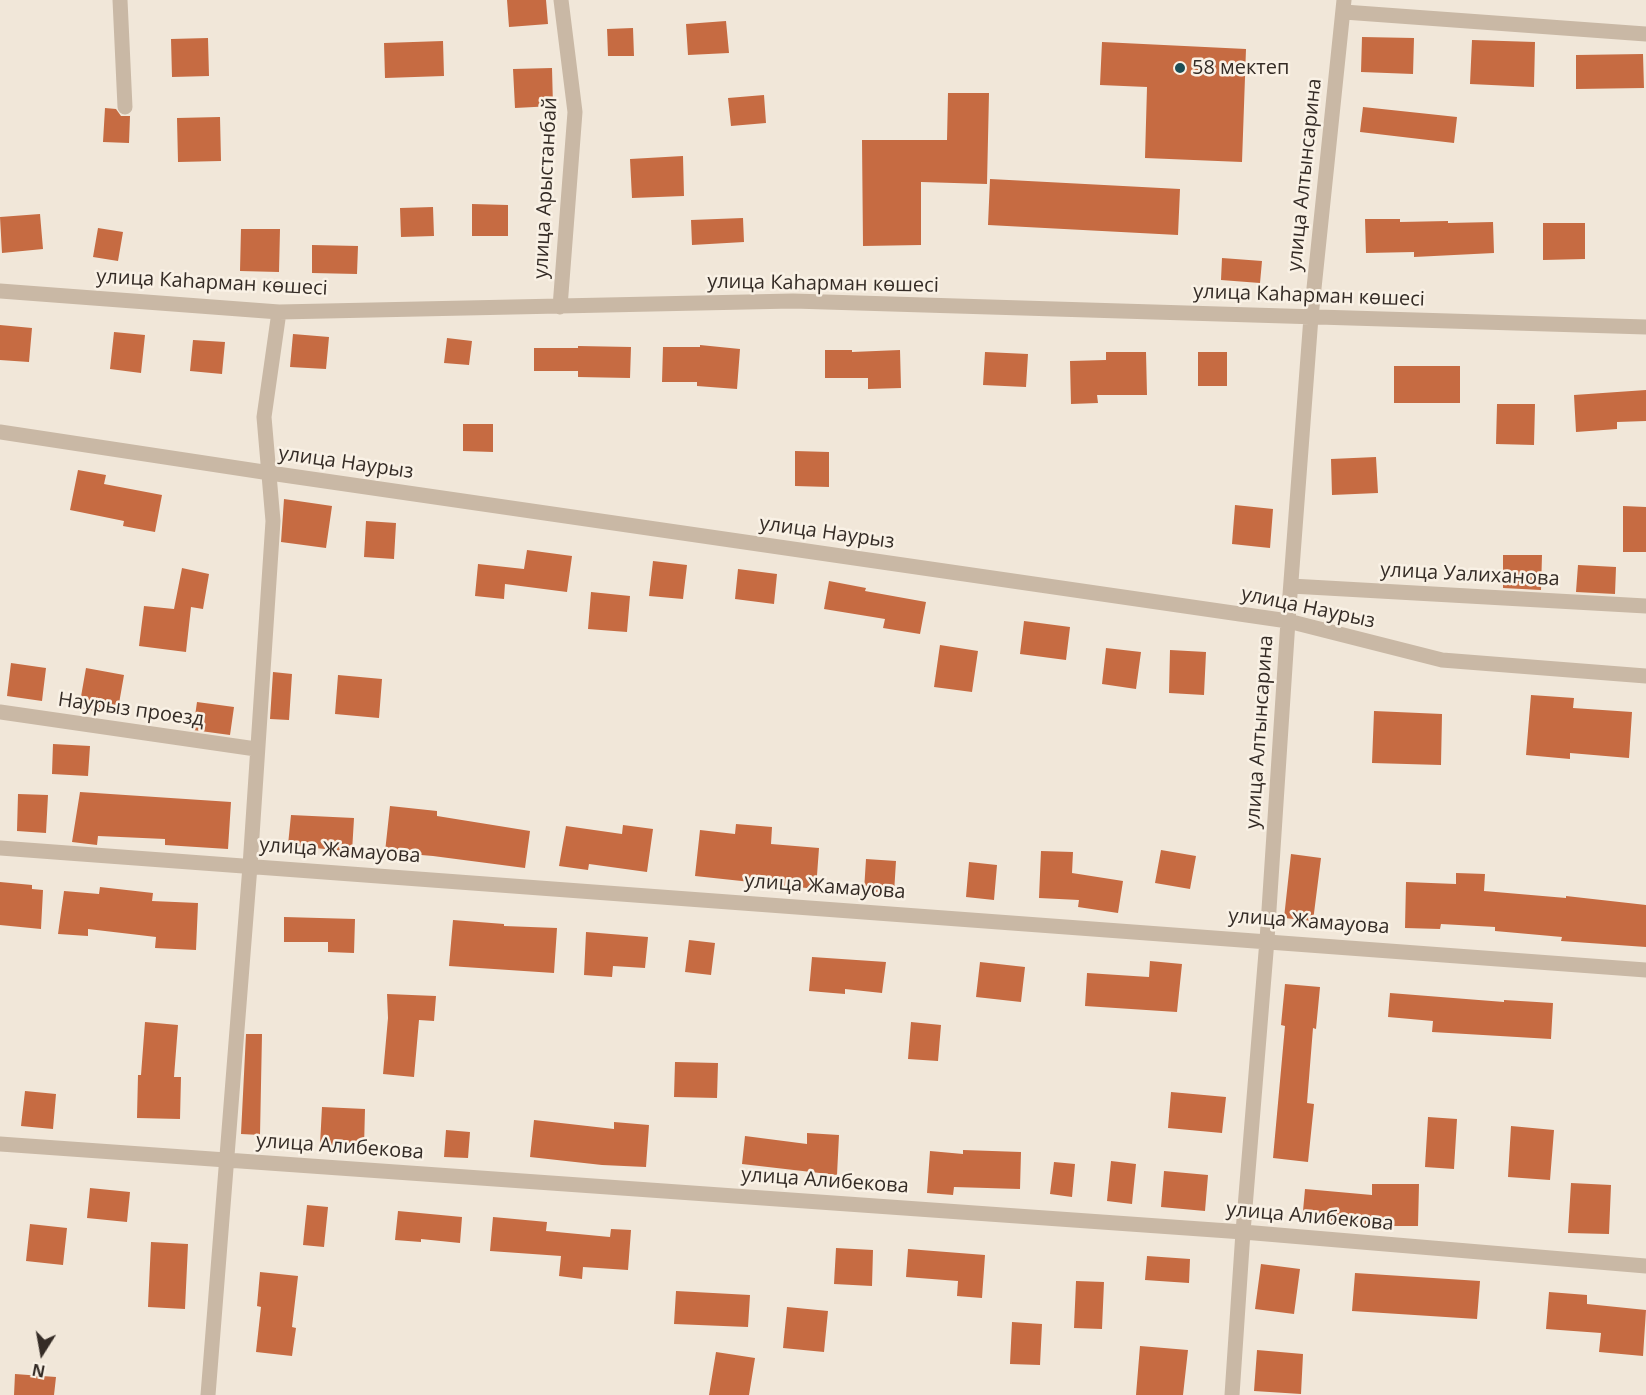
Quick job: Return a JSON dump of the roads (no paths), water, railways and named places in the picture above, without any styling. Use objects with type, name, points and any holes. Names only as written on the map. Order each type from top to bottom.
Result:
[{"type":"street","points":[[120,0],[125,107]]},
{"type":"street","name":"улица Арыстанбай","points":[[560,307],[575,112],[561,0]]},
{"type":"street","points":[[1344,6],[1646,34]]},
{"type":"street","name":"улица Алтынсарина","points":[[1232,1395],[1311,317],[1344,6]]},
{"type":"street","name":"улица Каһарман көшесі","points":[[0,291],[279,312],[793,301],[1646,327]]},
{"type":"street","points":[[208,1395],[250,866],[273,521],[264,417],[279,312]]},
{"type":"street","name":"улица Наурыз","points":[[0,432],[1288,621],[1442,660],[1646,676]]},
{"type":"street","name":"улица Уалиханова","points":[[1291,586],[1646,606]]},
{"type":"street","name":"Наурыз проезд","points":[[0,712],[256,749]]},
{"type":"street","name":"улица Жамауова","points":[[0,848],[1267,940],[1646,970]]},
{"type":"street","name":"улица Алибекова","points":[[0,1144],[1243,1232],[1646,1266]]},
{"type":"place","name":"58 мектеп","points":[[1180,68]]}]
